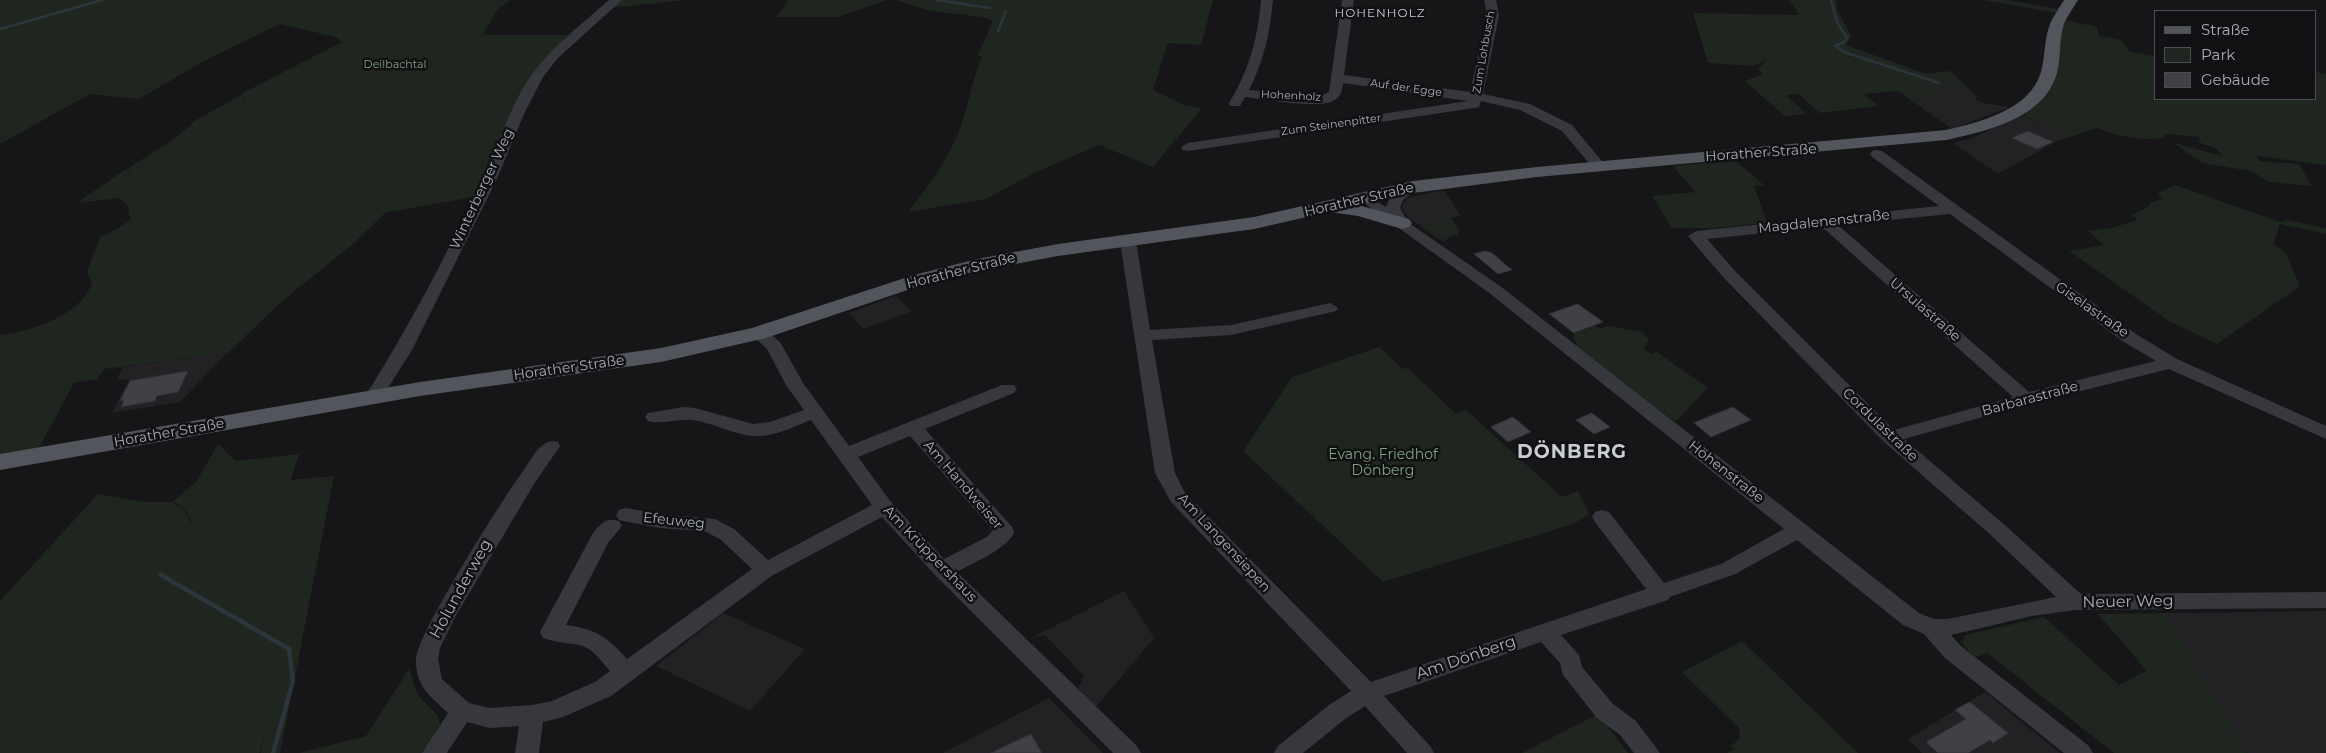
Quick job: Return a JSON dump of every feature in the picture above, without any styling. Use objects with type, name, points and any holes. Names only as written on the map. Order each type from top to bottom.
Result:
[{"type":"main road","name":"Horather Straße","points":[[0,462],[420,389],[661,355],[758,333],[921,279],[977,265],[1128,241],[1254,224],[1414,187],[1470,178],[1932,138],[1980,126],[2014,111],[2039,93],[2050,68],[2056,27],[2071,0]]},
{"type":"main road","points":[[1328,207],[1360,211],[1402,223]]},
{"type":"street","name":"Winterberger Weg","points":[[374,398],[403,350],[484,190],[517,114],[537,76],[554,55],[616,0]]},
{"type":"street","name":"Hohenholz","points":[[1267,0],[1266,19],[1258,52],[1238,98],[1321,100],[1329,98],[1335,93],[1348,0]]},
{"type":"street","name":"Zum Lohbusch","points":[[1475,101],[1493,14],[1490,0]]},
{"type":"street","name":"Auf der Egge","points":[[1337,78],[1475,101],[1525,107],[1559,123],[1579,140],[1599,166]]},
{"type":"street","name":"Zum Steinenpitter","points":[[1188,148],[1475,101]]},
{"type":"street","name":"Giselastraße","points":[[1877,154],[2130,338],[2172,362],[2326,433]]},
{"type":"street","points":[[1402,223],[1393,208],[1396,198],[1414,187]]},
{"type":"street","name":"Höhenstraße","points":[[1364,198],[1402,223],[1494,290],[1912,619],[1932,628],[1953,652],[2081,753]]},
{"type":"street","name":"Magdalenenstraße","points":[[1696,236],[1952,209]]},
{"type":"street","name":"Ursulastraße","points":[[1824,221],[2026,399]]},
{"type":"street","name":"Cordulastraße","points":[[1696,236],[1735,281],[1890,437],[2000,532],[2076,602]]},
{"type":"street","name":"Am Langensiepen","points":[[1128,241],[1165,472],[1178,497],[1367,693],[1422,753]]},
{"type":"street","points":[[1142,335],[1242,329],[1273,322],[1306,311],[1330,308]]},
{"type":"street","name":"Am Krüppershaus","points":[[758,333],[774,346],[795,385],[814,413],[884,507],[942,570],[1129,753]]},
{"type":"street","name":"Barbarastraße","points":[[1890,437],[2026,399],[2172,362]]},
{"type":"street","name":"Am Handweiser","points":[[845,455],[1008,389]]},
{"type":"street","points":[[654,418],[684,413],[695,414],[753,430],[772,428],[814,413]]},
{"type":"street","name":"Am Handweiser","points":[[913,427],[1003,528],[1004,533],[994,542],[942,570]]},
{"type":"street","name":"Holunderweg","points":[[551,446],[494,530],[445,614],[429,648],[427,659],[432,684],[462,710],[490,718],[532,715],[555,710],[603,689],[766,570],[884,507]]},
{"type":"street","points":[[1602,517],[1661,594]]},
{"type":"street","name":"Efeuweg","points":[[625,673],[604,646],[593,638],[578,634],[551,632],[600,538],[619,521],[708,524],[727,534],[766,570]]},
{"type":"street","name":"Am Dönberg","points":[[1286,753],[1337,712],[1367,693],[1545,631],[1661,594],[1728,569],[1798,530]]},
{"type":"street","name":"Neuer Weg","points":[[1932,628],[1948,627],[2032,608],[2076,602],[2326,600]]},
{"type":"street","points":[[1545,631],[1571,661],[1571,669],[1605,711],[1628,728],[1648,753]]},
{"type":"street","points":[[434,753],[462,710]]},
{"type":"street","points":[[527,753],[532,715]]},
{"type":"shaded area","points":[[1952,83],[1978,97],[1975,99],[1987,104],[2010,107],[1952,129],[1912,101],[1945,90],[1940,87]]},
{"type":"shaded area","points":[[2023,115],[2070,137],[2059,140],[1998,174],[1953,143],[1970,139]]},
{"type":"shaded area","points":[[1444,190],[1461,216],[1451,218],[1460,231],[1443,242],[1409,218],[1403,211],[1403,203],[1410,197]]},
{"type":"shaded area","points":[[896,296],[912,311],[864,329],[848,313]]},
{"type":"shaded area","points":[[227,353],[180,402],[112,413],[129,379],[116,380],[123,367]]},
{"type":"shaded area","points":[[1124,591],[1154,638],[1096,707],[1078,688],[1084,676],[1045,635],[1029,639]]},
{"type":"shaded area","points":[[2326,611],[2326,753],[2247,753],[2165,613]]},
{"type":"shaded area","points":[[723,613],[805,649],[750,711],[656,666]]},
{"type":"shaded area","points":[[1985,692],[2060,753],[1922,753],[1908,739]]},
{"type":"shaded area","points":[[1049,698],[1103,753],[943,753]]},
{"type":"green space","name":"Deilbachtal","points":[[0,0],[510,0],[497,10],[483,35],[573,35],[546,59],[477,196],[385,213],[354,243],[281,302],[228,353],[104,369],[97,379],[74,383],[39,448],[0,455],[0,335],[26,330],[54,320],[77,304],[86,295],[92,283],[87,272],[100,237],[130,220],[128,206],[119,198],[77,203],[126,169],[149,197],[127,169],[177,137],[196,120],[241,95],[265,151],[241,94],[342,42],[336,37],[280,24],[206,60],[139,99],[90,94],[0,144]]},
{"type":"green space","points":[[619,0],[687,0],[610,8]]},
{"type":"green space","points":[[788,0],[887,0],[838,17],[776,17]]},
{"type":"green space","points":[[896,0],[1213,0],[1201,45],[1168,43],[1153,90],[1184,105],[1202,108],[1153,167],[1099,145],[1038,171],[986,199],[908,212],[936,174],[958,134],[982,56],[977,57],[993,21],[982,17],[931,11]]},
{"type":"green space","points":[[1788,0],[1836,0],[1837,10],[1851,36],[1846,45],[1926,74],[1950,71],[1978,97],[1952,83],[1941,87],[1946,90],[1912,101],[1898,91],[1864,94],[1879,106],[1820,113],[1798,94],[1786,95],[1807,114],[1785,116],[1745,81],[1763,74],[1758,69],[1767,59],[1754,66],[1708,63],[1693,13],[1798,15],[1795,7]]},
{"type":"green space","points":[[1984,0],[2008,0],[2058,9],[2056,13]]},
{"type":"green space","points":[[2065,20],[2097,27],[2099,36],[2121,40],[2130,52],[2154,56],[2154,100],[2316,100],[2316,72],[2326,74],[2326,165],[2256,156],[2260,161],[2299,164],[2312,186],[2269,182],[2251,171],[2202,163],[2172,142],[2222,156],[2217,149],[2198,142],[2200,137],[2164,134],[2164,138],[2138,139],[2113,134],[2097,128],[2070,137],[2020,113],[2030,106]]},
{"type":"green space","points":[[1736,161],[1764,185],[1754,186],[1767,223],[1711,228],[1672,228],[1652,196],[1696,192],[1673,166]]},
{"type":"green space","points":[[2175,185],[2280,222],[2287,220],[2326,228],[2326,234],[2280,224],[2273,244],[2286,253],[2300,286],[2217,344],[2169,321],[2069,251],[2104,245],[2088,231],[2111,228],[2138,220],[2131,215],[2147,208],[2150,203],[2162,199],[2158,193]]},
{"type":"green space","points":[[1449,218],[1459,234],[1443,239],[1423,224]]},
{"type":"green space","points":[[1595,326],[1598,329],[1608,326],[1640,331],[1649,339],[1644,349],[1652,354],[1657,352],[1708,388],[1675,422],[1577,346],[1573,334]]},
{"type":"green space","name":"Evang. Friedhof Dönberg","points":[[1379,347],[1403,369],[1408,368],[1456,414],[1466,410],[1562,497],[1578,491],[1589,514],[1573,524],[1383,582],[1243,451],[1292,377]]},
{"type":"green space","points":[[218,444],[235,461],[299,454],[291,480],[334,476],[280,753],[260,753],[268,725],[259,753],[0,753],[0,601],[98,494],[146,502],[172,502],[184,509],[191,521],[187,527],[192,521],[185,509],[173,501],[196,482]]},
{"type":"green space","points":[[2165,613],[2247,753],[2114,753],[1987,653],[1976,657],[1968,651],[1962,642],[1965,635],[2044,617],[2119,685],[2146,671],[2097,614]]},
{"type":"green space","points":[[1742,641],[1858,753],[1727,753],[1734,749],[1731,746],[1740,738],[1739,728],[1682,672]]},
{"type":"green space","points":[[409,669],[417,694],[438,716],[440,723],[425,753],[299,753],[366,736]]},
{"type":"green space","points":[[1598,714],[1628,753],[1522,753]]},
{"type":"building","points":[[2028,131],[2053,142],[2037,149],[2012,138]]},
{"type":"building","points":[[1486,251],[1492,253],[1512,270],[1498,274],[1474,254]]},
{"type":"building","points":[[1578,304],[1603,322],[1574,333],[1549,314]]},
{"type":"building","points":[[188,371],[178,392],[157,396],[155,401],[121,407],[124,400],[120,401],[130,381]]},
{"type":"building","points":[[1733,407],[1751,420],[1711,437],[1694,423]]},
{"type":"building","points":[[1592,413],[1610,427],[1594,434],[1576,420]]},
{"type":"building","points":[[1513,417],[1531,432],[1508,442],[1491,427]]},
{"type":"building","points":[[1970,702],[2008,733],[1993,743],[1990,740],[1968,753],[1938,753],[1926,742],[1966,719],[1955,710]]},
{"type":"building","points":[[1031,734],[1042,753],[991,753]]},
{"type":"waterway","points":[[0,29],[102,0]]},
{"type":"waterway","points":[[936,0],[990,8]]},
{"type":"waterway","points":[[1831,0],[1837,22],[1847,38],[1843,43],[1835,46],[1844,52],[1939,83]]},
{"type":"waterway","points":[[998,31],[1006,11]]},
{"type":"waterway","points":[[161,575],[289,649],[293,681],[273,753]]},
{"type":"district","name":"HOHENHOLZ","points":[[1380,13]]},
{"type":"district","name":"DÖNBERG","points":[[1572,452]]}]
